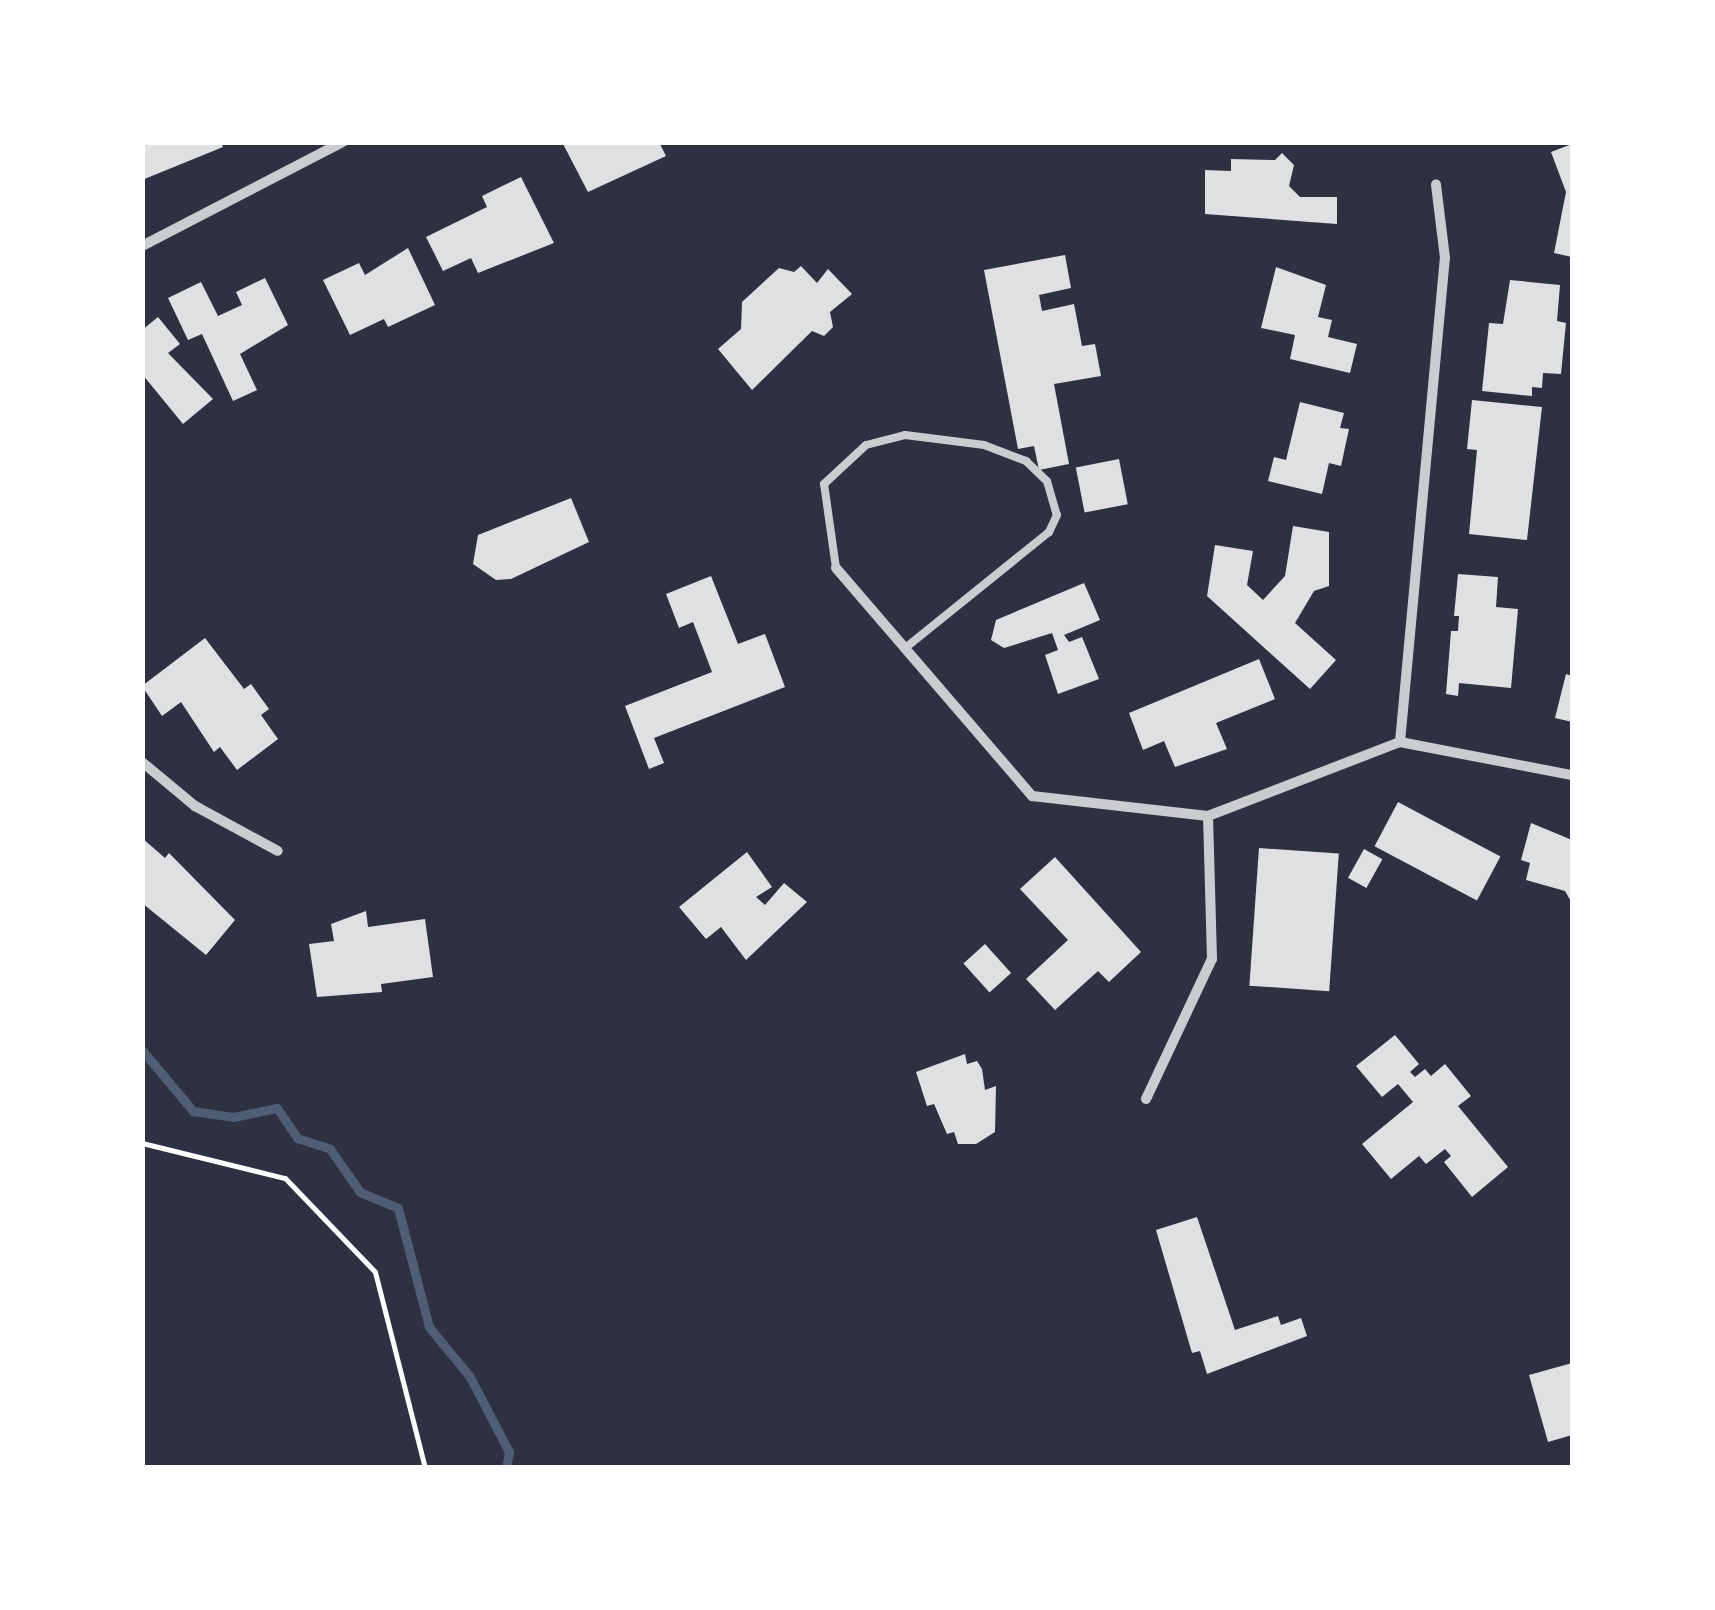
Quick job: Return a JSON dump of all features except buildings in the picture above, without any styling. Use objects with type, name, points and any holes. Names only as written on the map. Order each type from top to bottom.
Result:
[{"type":"street","points":[[142,246],[344,142]]},
{"type":"street","points":[[1400,742],[1445,258],[1436,185]]},
{"type":"street","points":[[836,568],[1032,796],[1208,816],[1400,742],[1572,775]]},
{"type":"street","points":[[142,762],[195,806],[278,851]]},
{"type":"street","points":[[1146,1099],[1212,959],[1208,816]]},
{"type":"lane","points":[[836,568],[824,484],[866,445],[905,436],[984,445],[1026,462],[1047,481],[1057,515],[1048,532],[905,648]]},
{"type":"path","points":[[142,1143],[286,1178],[375,1272],[424,1468]]},
{"type":"waterway","points":[[142,1050],[193,1111],[233,1117],[277,1108],[297,1138],[330,1149],[360,1192],[398,1208],[429,1327],[470,1377],[509,1452],[506,1468]]}]
